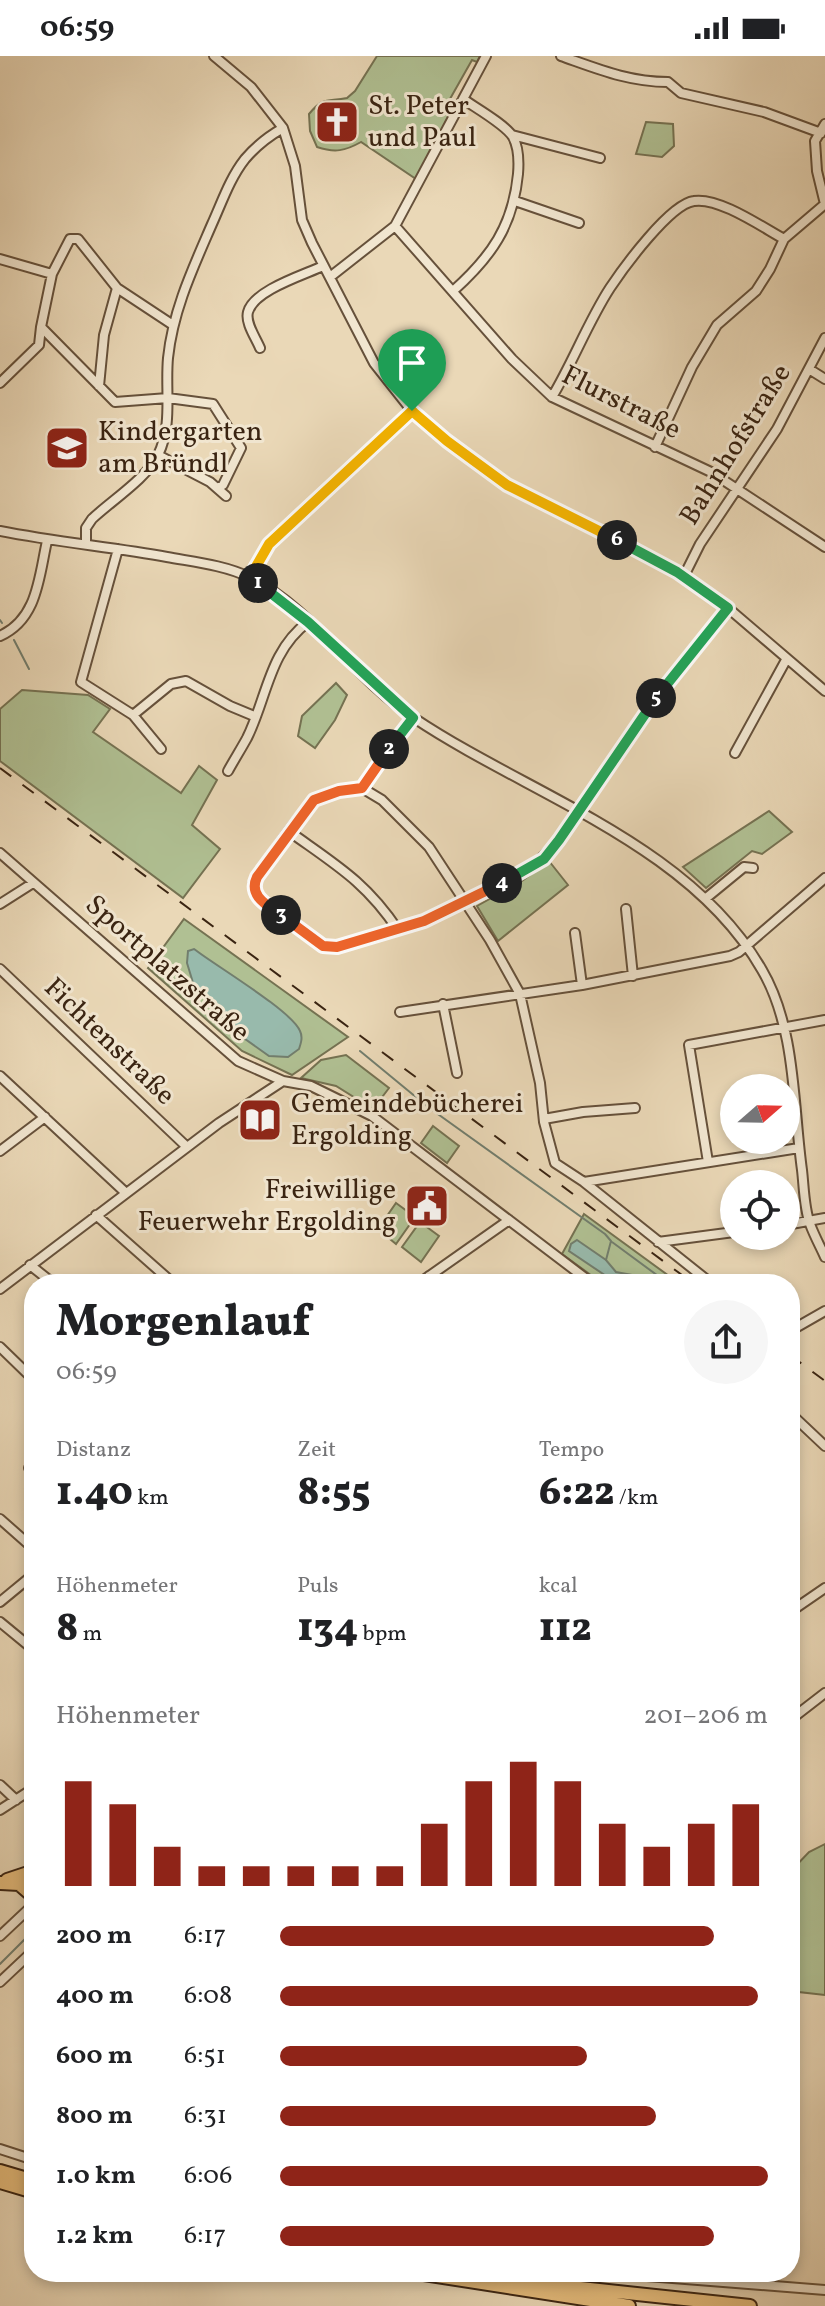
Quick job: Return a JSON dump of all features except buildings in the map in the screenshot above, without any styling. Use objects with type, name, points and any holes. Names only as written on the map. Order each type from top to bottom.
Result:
[{"type":"highway","points":[[0,1883],[24,1876]]},
{"type":"highway","points":[[0,1883],[19,1884],[24,1888]]},
{"type":"highway","points":[[0,2171],[24,2178]]},
{"type":"highway","points":[[0,2182],[24,2189]]},
{"type":"highway","points":[[475,2282],[629,2306]]},
{"type":"highway","points":[[535,2282],[750,2306]]},
{"type":"street","points":[[214,56],[251,87],[283,128],[295,166],[302,220],[374,363],[412,411],[507,485],[684,576],[728,608],[825,691]]},
{"type":"street","points":[[330,277],[395,226],[486,56]]},
{"type":"street","points":[[561,56],[599,72],[639,82],[668,82],[681,93],[823,128],[815,141],[817,171],[825,204],[784,239],[756,291],[717,325],[686,379],[655,447]]},
{"type":"street","points":[[463,99],[512,135],[600,158]]},
{"type":"street","points":[[86,543],[86,528],[92,519],[150,467],[158,455],[166,431],[168,360],[173,325],[184,291],[230,181],[246,158],[269,136],[283,128]]},
{"type":"street","points":[[453,291],[478,268],[494,247],[515,201],[519,158],[512,135]]},
{"type":"street","points":[[515,201],[579,223]]},
{"type":"street","points":[[552,397],[610,289],[672,213],[692,201],[707,201],[733,211],[784,239]]},
{"type":"street","name":"Flurstraße","points":[[395,226],[512,359],[552,397],[711,472],[825,547]]},
{"type":"street","points":[[0,383],[39,345],[52,274],[70,239],[78,239],[117,288],[173,325]]},
{"type":"street","points":[[0,259],[52,274]]},
{"type":"street","points":[[260,348],[247,314],[254,301],[323,266]]},
{"type":"street","points":[[99,386],[104,335],[117,288]]},
{"type":"street","points":[[41,327],[115,402],[168,398],[213,404],[241,448],[223,485],[217,488]]},
{"type":"street","name":"Bahnhofstraße","points":[[684,576],[700,544],[777,429],[825,338]]},
{"type":"street","points":[[809,369],[825,379]]},
{"type":"street","points":[[250,577],[269,544],[412,411]]},
{"type":"street","points":[[158,455],[226,496]]},
{"type":"street","points":[[0,531],[222,567],[250,577],[308,622],[413,718],[662,861],[705,899],[747,945],[764,972],[784,1026],[790,1074]]},
{"type":"street","points":[[0,636],[18,624],[32,606],[47,541]]},
{"type":"street","points":[[118,549],[81,682],[133,715],[161,749]]},
{"type":"street","points":[[699,1274],[584,1182],[555,1163],[520,994],[490,940],[465,901],[429,847],[382,800],[362,788],[323,795],[306,809],[253,885],[261,900],[323,946],[329,947],[398,930],[465,901],[519,875],[544,859],[579,813],[641,718],[728,608]]},
{"type":"street","points":[[228,771],[248,736],[275,661],[308,622]]},
{"type":"street","points":[[735,753],[786,660]]},
{"type":"street","points":[[133,715],[171,684],[186,681],[254,716]]},
{"type":"street","points":[[362,788],[413,718]]},
{"type":"street","points":[[290,832],[355,878],[379,902],[398,930]]},
{"type":"street","name":"Sportplatzstraße","points":[[0,853],[238,1061],[283,1081],[311,1086],[372,1116],[580,1274]]},
{"type":"street","points":[[705,899],[744,867],[753,868]]},
{"type":"street","points":[[400,1012],[582,985],[730,956],[825,878]]},
{"type":"street","points":[[0,904],[33,883]]},
{"type":"street","points":[[626,909],[633,976]]},
{"type":"street","points":[[575,933],[582,985]]},
{"type":"street","name":"Fichtenstraße","points":[[0,969],[187,1147]]},
{"type":"street","points":[[443,1004],[457,1073]]},
{"type":"street","points":[[708,1162],[689,1045],[825,1020]]},
{"type":"street","points":[[0,1076],[126,1193]]},
{"type":"street","points":[[0,1289],[187,1147],[283,1081]]},
{"type":"street","points":[[544,1119],[635,1108]]},
{"type":"street","points":[[0,1151],[45,1117]]},
{"type":"street","points":[[584,1182],[760,1154]]},
{"type":"street","points":[[800,1154],[809,1221],[825,1257]]},
{"type":"street","points":[[96,1215],[163,1274]]},
{"type":"street","points":[[800,1223],[825,1218]]},
{"type":"street","points":[[432,1274],[509,1220]]},
{"type":"street","points":[[658,1242],[720,1234]]},
{"type":"street","points":[[30,1265],[41,1274]]},
{"type":"street","points":[[800,1325],[825,1311]]},
{"type":"street","points":[[0,1347],[24,1370]]},
{"type":"street","points":[[800,1422],[825,1446]]},
{"type":"street","points":[[0,1519],[24,1540]]},
{"type":"street","points":[[0,1602],[24,1582]]},
{"type":"street","points":[[800,1605],[825,1588]]},
{"type":"street","points":[[0,1622],[24,1642]]},
{"type":"street","points":[[800,1712],[825,1693]]},
{"type":"street","points":[[0,1785],[16,1800]]},
{"type":"street","points":[[0,1810],[24,1795]]},
{"type":"street","points":[[0,1936],[24,1913]]},
{"type":"street","points":[[0,1982],[24,1959]]},
{"type":"street","points":[[0,2149],[24,2157]]},
{"type":"street","points":[[723,2282],[825,2290]]},
{"type":"green space","points":[[377,56],[480,56],[477,62],[472,60],[446,106],[452,110],[416,179],[361,142],[340,150],[317,147],[310,131],[309,114],[314,108],[322,102],[347,98],[355,91]]},
{"type":"green space","points":[[646,122],[673,124],[674,146],[662,157],[636,154]]},
{"type":"green space","points":[[336,683],[347,695],[335,720],[315,748],[298,736],[302,716]]},
{"type":"green space","points":[[22,690],[88,695],[110,709],[93,732],[181,793],[199,766],[217,780],[192,825],[220,849],[183,898],[0,761],[0,709]]},
{"type":"green space","points":[[769,811],[792,832],[762,854],[752,851],[706,888],[683,867]]},
{"type":"green space","points":[[549,861],[568,885],[498,941],[477,906],[522,881]]},
{"type":"green space","points":[[184,919],[348,1037],[292,1075],[242,1051],[148,968]]},
{"type":"green space","points":[[346,1055],[389,1088],[373,1109],[336,1086],[301,1078],[321,1060]]},
{"type":"green space","points":[[433,1126],[459,1146],[447,1163],[421,1143]]},
{"type":"green space","points":[[396,1203],[415,1217],[396,1244],[378,1229]]},
{"type":"green space","points":[[584,1214],[666,1274],[589,1274],[562,1254]]},
{"type":"green space","points":[[420,1222],[439,1236],[421,1262],[402,1247]]},
{"type":"green space","points":[[825,1844],[825,1995],[800,1992],[800,1861],[809,1852]]},
{"type":"shaded area","points":[[194,949],[294,1022],[301,1036],[299,1049],[288,1057],[269,1056],[238,1034],[194,986],[187,963],[188,951]]},
{"type":"shaded area","points":[[577,1240],[606,1260],[616,1272],[627,1274],[603,1274],[569,1251],[571,1244]]},
{"type":"waterway","points":[[14,640],[29,669]]},
{"type":"waterway","points":[[360,1051],[428,1107],[605,1234],[611,1241],[606,1260]]},
{"type":"waterway","points":[[612,1242],[655,1274]]},
{"type":"waterway","points":[[0,1964],[24,1940]]},
{"type":"railway","points":[[0,768],[681,1274]]},
{"type":"railway","points":[[800,1362],[825,1381]]},
{"type":"place","name":"St. Peter und Paul","points":[[337,122]]},
{"type":"place","name":"Kindergarten am Bründl","points":[[67,448]]},
{"type":"place","name":"Gemeindebücherei Ergolding","points":[[260,1120]]},
{"type":"place","name":"Freiwillige Feuerwehr Ergolding","points":[[427,1206]]},
{"type":"route","points":[[412,411],[507,485],[643,553],[684,576],[728,608],[628,736],[579,813],[544,859],[519,875],[424,921],[361,941],[329,947],[323,946],[261,900],[253,885],[314,800],[339,791],[362,788],[413,718],[308,622],[250,577],[269,544],[412,411]]}]
